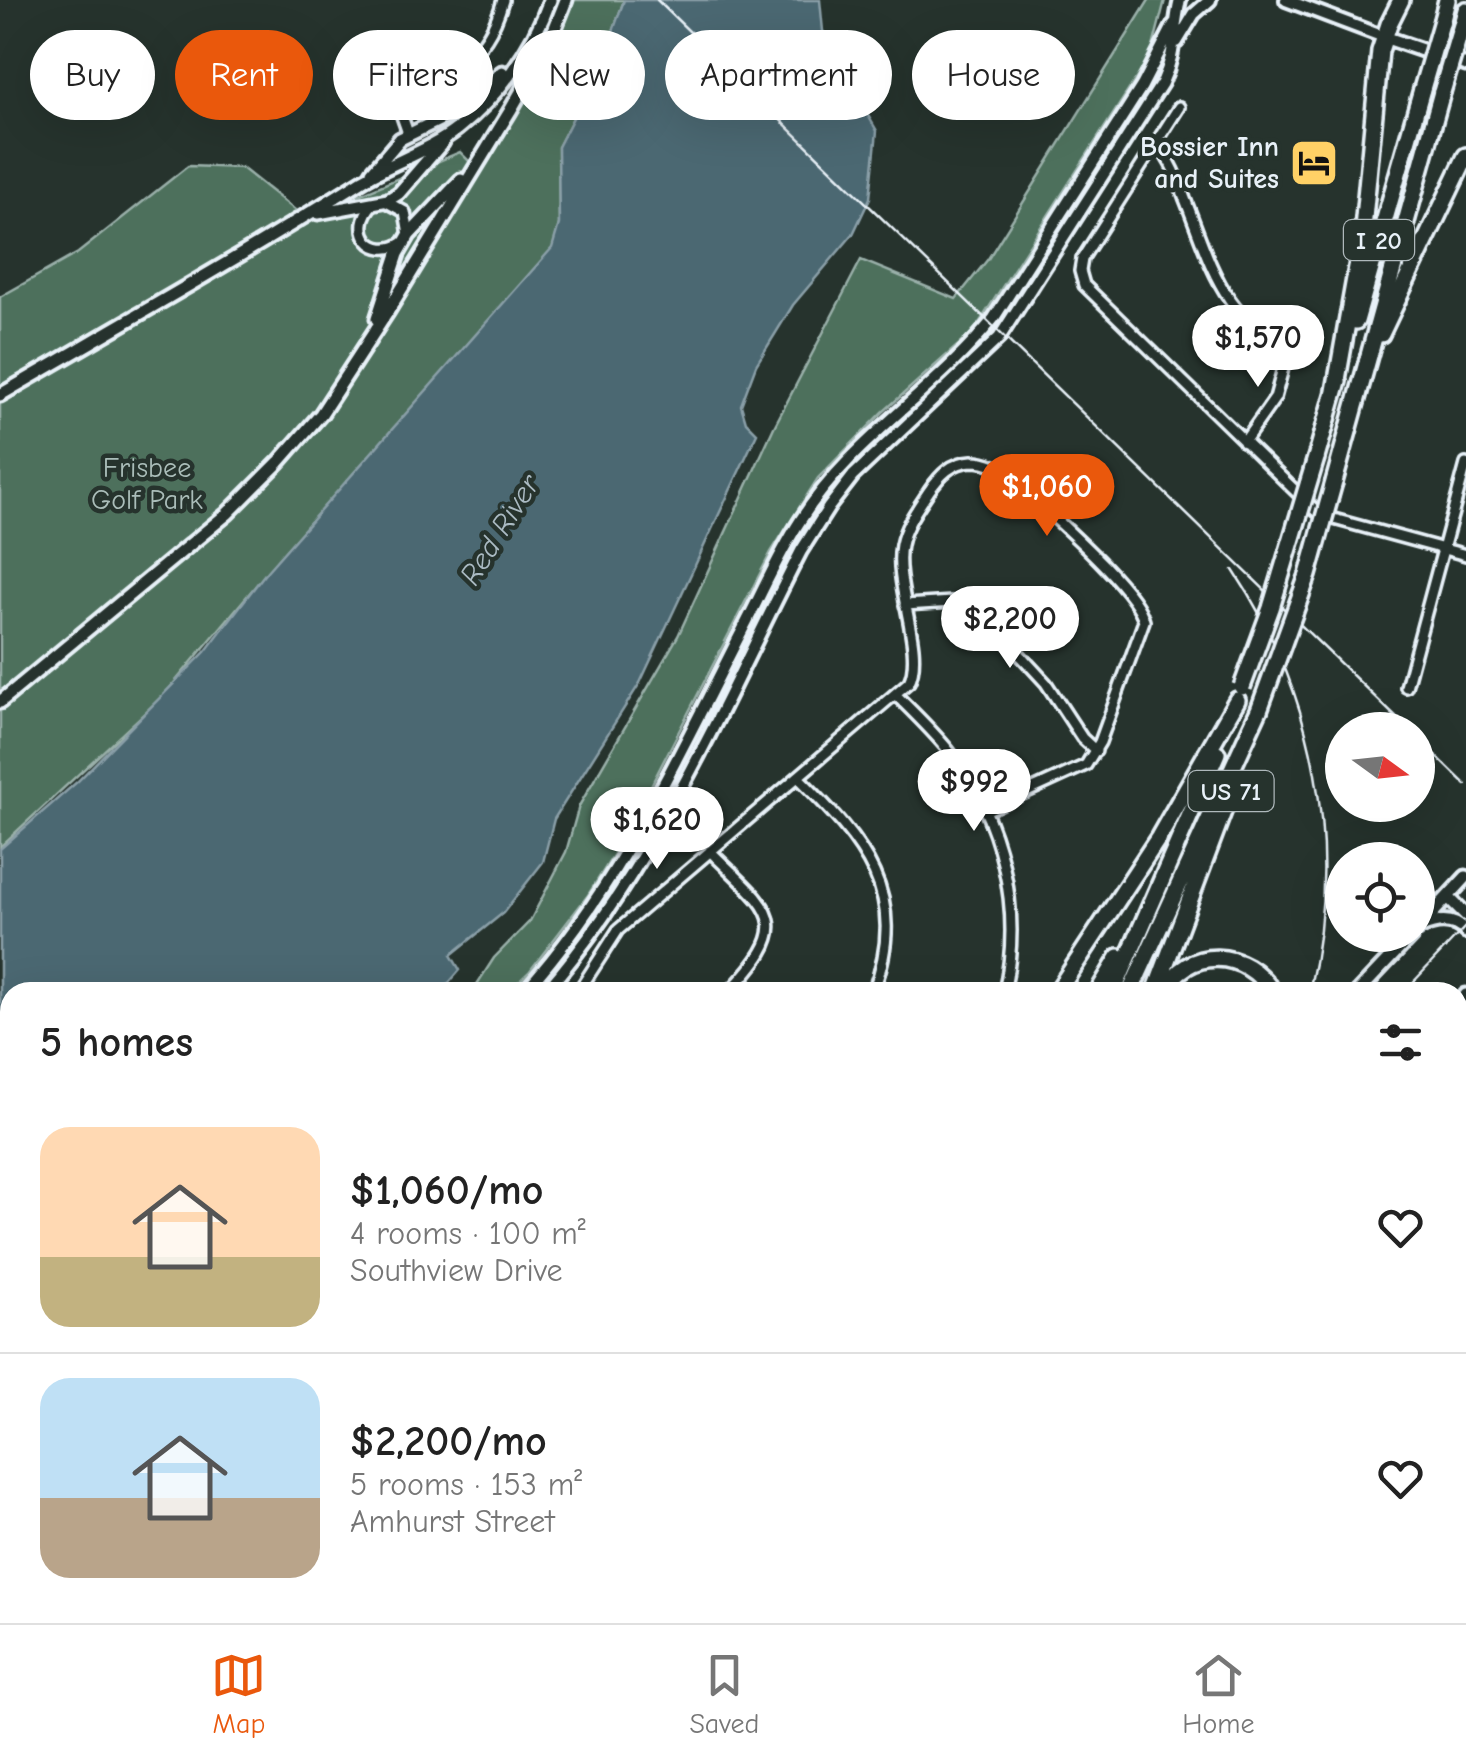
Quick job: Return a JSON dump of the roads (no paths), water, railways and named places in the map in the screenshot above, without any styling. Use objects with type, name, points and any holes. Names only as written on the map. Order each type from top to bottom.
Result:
[{"type":"highway","points":[[1335,391],[1362,239],[1384,37],[1401,0]]},
{"type":"highway","name":"I 20","points":[[1117,982],[1240,694],[1276,592],[1447,0]]},
{"type":"highway","name":"I 20","points":[[1135,982],[1259,710],[1298,605],[1464,18]]},
{"type":"highway","points":[[1367,359],[1466,156]]},
{"type":"highway","points":[[1064,982],[1159,836],[1240,694]]},
{"type":"highway","name":"US 71","points":[[1149,982],[1200,871],[1259,710]]},
{"type":"highway","points":[[1159,982],[1200,871]]},
{"type":"highway","points":[[1104,982],[1148,912]]},
{"type":"highway","points":[[1171,982],[1190,964],[1220,958],[1254,970],[1264,982]]},
{"type":"main road","points":[[537,30],[550,0]]},
{"type":"main road","points":[[0,702],[247,496],[321,414],[503,122],[549,43],[566,0]]},
{"type":"main road","points":[[1384,37],[1466,65]]},
{"type":"main road","points":[[363,180],[400,139],[478,96],[513,60]]},
{"type":"main road","points":[[304,217],[348,205],[379,202],[399,193],[495,91],[513,65]]},
{"type":"main road","points":[[352,367],[386,297],[407,238],[456,186],[503,122]]},
{"type":"main road","points":[[0,394],[363,180],[454,132]]},
{"type":"main road","points":[[1435,911],[1466,878]]},
{"type":"main road","points":[[1448,897],[1466,915]]},
{"type":"main road","points":[[1435,924],[1456,924],[1466,932]]},
{"type":"main road","points":[[1367,982],[1396,952]]},
{"type":"street","points":[[408,134],[398,97],[403,80],[412,73],[464,60],[477,50],[504,0]]},
{"type":"street","points":[[532,982],[586,916],[623,860],[800,520],[856,450],[970,346],[994,318],[1146,80],[1174,23],[1180,0]]},
{"type":"street","points":[[553,982],[601,922],[644,855],[814,528],[862,467],[977,362],[1010,324],[1158,90],[1176,43],[1192,17],[1210,0]]},
{"type":"street","points":[[1286,0],[1384,37]]},
{"type":"street","points":[[1174,23],[1176,43]]},
{"type":"street","points":[[1180,107],[1082,259],[1080,276],[1087,288],[1320,514],[1466,554]]},
{"type":"street","points":[[1156,144],[1173,167],[1225,294],[1253,327],[1293,347],[1275,398],[1244,442]]},
{"type":"street","points":[[379,202],[405,212],[407,238],[394,248],[384,249],[363,234],[363,219],[379,202]]},
{"type":"street","points":[[584,982],[618,930],[909,682],[914,670],[900,571],[901,546],[910,521],[933,485],[948,469],[963,462],[998,466],[1108,572],[1143,615],[1140,633],[1096,751],[1079,770],[985,811]]},
{"type":"street","points":[[1406,687],[1466,464]]},
{"type":"street","points":[[905,605],[952,602],[984,616],[1046,683],[1082,738],[1096,751]]},
{"type":"street","points":[[896,694],[947,748],[985,811],[999,848],[1010,906],[1011,948],[1006,982]]},
{"type":"street","points":[[798,777],[848,828],[876,877],[886,929],[876,982]]},
{"type":"street","points":[[710,851],[758,899],[770,925],[763,955],[738,982]]},
{"type":"water","name":"Red River","points":[[624,0],[820,0],[823,30],[665,30],[665,120],[871,120],[877,131],[870,198],[853,234],[793,305],[756,365],[741,405],[746,422],[757,433],[640,683],[554,819],[543,862],[503,913],[451,955],[460,970],[450,982],[0,982],[0,849],[78,781],[205,652],[267,571],[552,248],[559,224],[558,147],[572,120],[645,120],[645,30],[613,30]]},
{"type":"railway","points":[[657,0],[1390,712]]},
{"type":"railway","points":[[1233,570],[1285,668],[1315,774],[1322,828],[1323,883],[1311,982]]},
{"type":"railway","points":[[1435,755],[1466,785]]},
{"type":"railway","points":[[1413,982],[1466,926]]},
{"type":"place","name":"Bossier Inn and Suites","points":[[1314,163]]},
{"type":"park label","name":"Frisbee Golf Park","points":[[147,484]]}]
